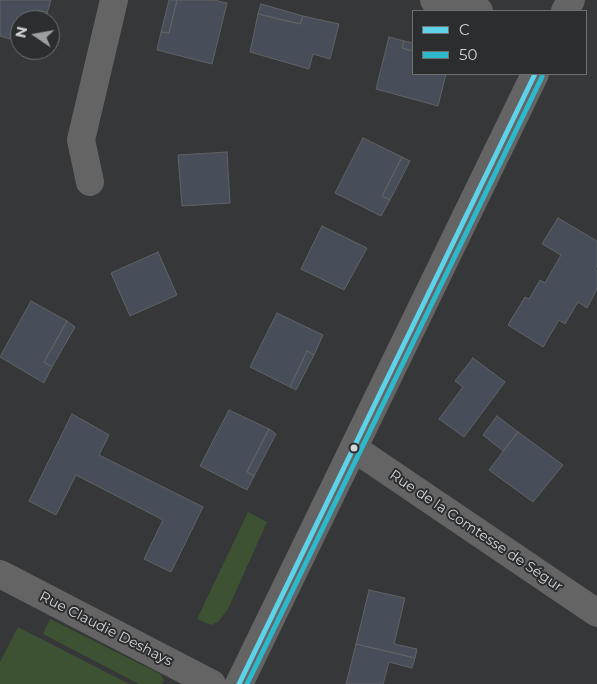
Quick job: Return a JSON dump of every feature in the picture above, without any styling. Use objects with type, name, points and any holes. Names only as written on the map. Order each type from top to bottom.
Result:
[{"type":"street","points":[[90,182],[81,140],[114,0]]},
{"type":"street","points":[[434,0],[475,10]]},
{"type":"street","points":[[240,684],[535,75]]},
{"type":"street","name":"Rue de la Comtesse de Ségur","points":[[355,449],[597,613]]},
{"type":"street","name":"Rue Claudie Deshays","points":[[0,574],[212,684]]},
{"type":"green space","points":[[248,512],[267,522],[228,609],[218,622],[211,625],[197,619]]},
{"type":"green space","points":[[50,619],[160,674],[164,680],[162,684],[139,684],[43,634]]},
{"type":"green space","points":[[18,627],[129,684],[0,684],[0,662]]},
{"type":"building","points":[[0,0],[51,0],[48,10],[10,10],[10,39],[0,36]]},
{"type":"building","points":[[169,0],[177,0],[169,33],[161,32]]},
{"type":"building","points":[[177,0],[214,0],[227,3],[212,64],[157,50],[161,32],[169,33]]},
{"type":"building","points":[[261,4],[303,16],[300,24],[258,14]]},
{"type":"building","points":[[258,14],[300,24],[303,16],[339,24],[330,59],[313,54],[309,69],[250,52]]},
{"type":"building","points":[[389,37],[404,41],[402,48],[412,51],[412,75],[446,75],[438,106],[376,89]]},
{"type":"building","points":[[404,41],[412,43],[412,51],[402,48]]},
{"type":"building","points":[[363,138],[402,157],[382,196],[390,200],[381,216],[335,193]]},
{"type":"building","points":[[227,152],[230,203],[182,206],[178,155]]},
{"type":"building","points":[[402,157],[410,161],[390,200],[382,196]]},
{"type":"building","points":[[558,218],[597,241],[597,266],[595,269],[597,271],[597,289],[587,308],[578,302],[565,324],[559,320],[543,347],[508,325],[525,297],[529,299],[540,280],[545,283],[561,255],[542,244]]},
{"type":"building","points":[[322,226],[367,248],[344,290],[301,269]]},
{"type":"building","points":[[158,252],[177,295],[130,316],[111,273]]},
{"type":"building","points":[[31,301],[67,321],[44,362],[52,367],[44,383],[0,357]]},
{"type":"building","points":[[277,313],[323,335],[314,355],[307,351],[290,387],[250,367]]},
{"type":"building","points":[[67,321],[75,327],[52,367],[44,362]]},
{"type":"building","points":[[307,351],[314,355],[296,390],[290,387]]},
{"type":"building","points":[[473,358],[505,382],[464,437],[439,419],[463,387],[455,381]]},
{"type":"building","points":[[229,410],[269,429],[247,472],[254,476],[247,490],[200,466]]},
{"type":"building","points":[[72,414],[109,435],[99,455],[203,507],[171,572],[144,559],[163,520],[76,475],[56,515],[29,501]]},
{"type":"building","points":[[497,416],[518,432],[503,451],[483,435]]},
{"type":"building","points":[[269,429],[276,434],[254,476],[247,472]]},
{"type":"building","points":[[518,432],[563,465],[533,502],[489,470]]},
{"type":"building","points":[[369,590],[405,598],[394,644],[417,649],[415,658],[356,644]]},
{"type":"building","points":[[356,644],[415,658],[412,668],[389,662],[383,684],[346,684]]},
{"type":"transit line","name":"C","points":[[239,684],[535,75]]},
{"type":"transit line","name":"50","points":[[247,684],[542,77]]}]
